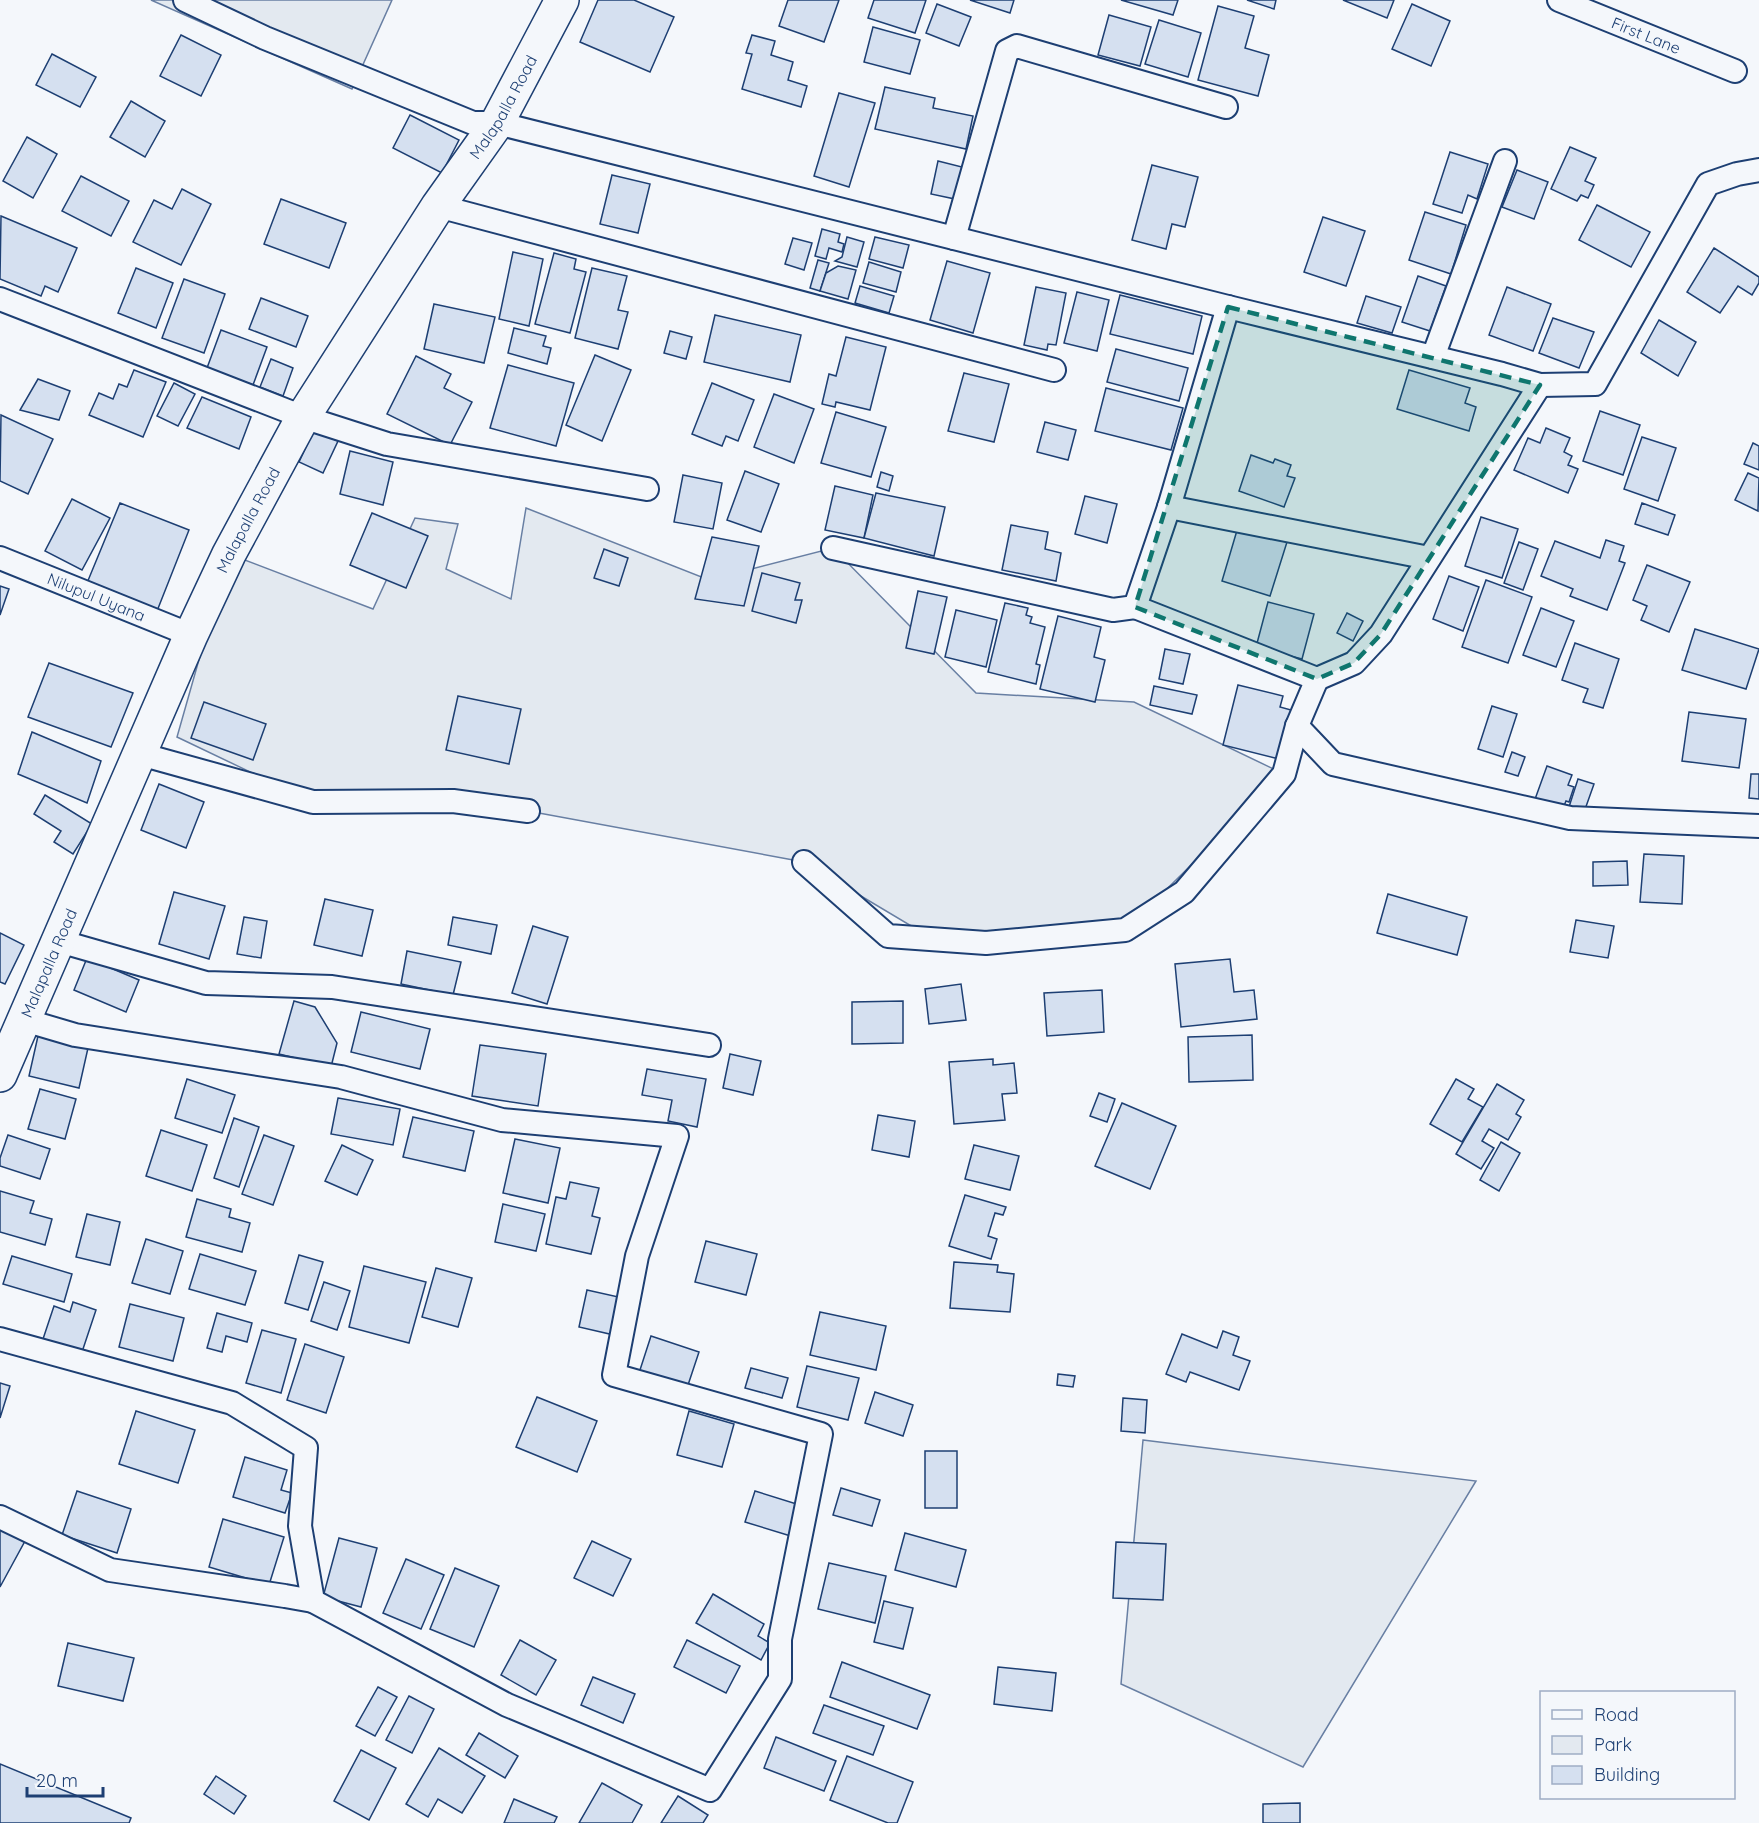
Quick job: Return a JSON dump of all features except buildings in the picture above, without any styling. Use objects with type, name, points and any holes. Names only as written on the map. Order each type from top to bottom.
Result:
[{"type":"street","points":[[185,0],[265,38],[473,123],[497,123],[1540,385],[1595,384],[1708,184],[1737,174],[1759,170]]},
{"type":"street","name":"Malapalla Road","points":[[0,1075],[191,635],[229,554],[303,417],[438,206],[497,123],[562,0]]},
{"type":"street","name":"First Lane","points":[[1559,0],[1735,71]]},
{"type":"street","points":[[954,238],[1007,51],[1017,46],[1226,107]]},
{"type":"street","points":[[1434,357],[1505,161]]},
{"type":"street","points":[[438,206],[1054,370]]},
{"type":"street","points":[[0,299],[303,417],[387,444],[647,489]]},
{"type":"street","points":[[1135,607],[1169,507],[1228,307]]},
{"type":"street","points":[[804,862],[888,936],[986,943],[1125,930],[1184,892],[1284,774],[1297,726],[1317,679],[1354,663],[1381,634],[1540,385]]},
{"type":"street","points":[[1169,507],[1429,558]]},
{"type":"street","points":[[834,548],[1113,610],[1135,607],[1317,679]]},
{"type":"street","name":"Nilupul Uyana","points":[[0,558],[191,635]]},
{"type":"street","points":[[1297,726],[1333,764],[1570,818],[1759,826]]},
{"type":"street","points":[[140,754],[313,802],[453,801],[528,811]]},
{"type":"street","points":[[59,941],[206,983],[332,987],[709,1045]]},
{"type":"street","points":[[0,1517],[110,1570],[313,1601],[507,1705],[710,1790],[780,1679],[780,1639],[821,1434],[615,1375],[637,1256],[676,1136],[502,1120],[341,1077],[75,1035],[24,1020]]},
{"type":"street","points":[[0,1339],[232,1403],[306,1448],[300,1526],[313,1601]]},
{"type":"highlighted area","points":[[1228,307],[1540,385],[1381,634],[1354,663],[1317,679],[1135,607]]},
{"type":"green space","points":[[151,0],[392,0],[352,89]]},
{"type":"green space","points":[[526,508],[709,580],[833,548],[976,693],[1134,702],[1284,774],[1125,930],[933,939],[804,862],[528,811],[313,802],[177,737],[229,554],[373,609],[415,518],[458,524],[446,569],[511,599]]},
{"type":"green space","points":[[1143,1440],[1476,1481],[1303,1767],[1121,1684]]}]
